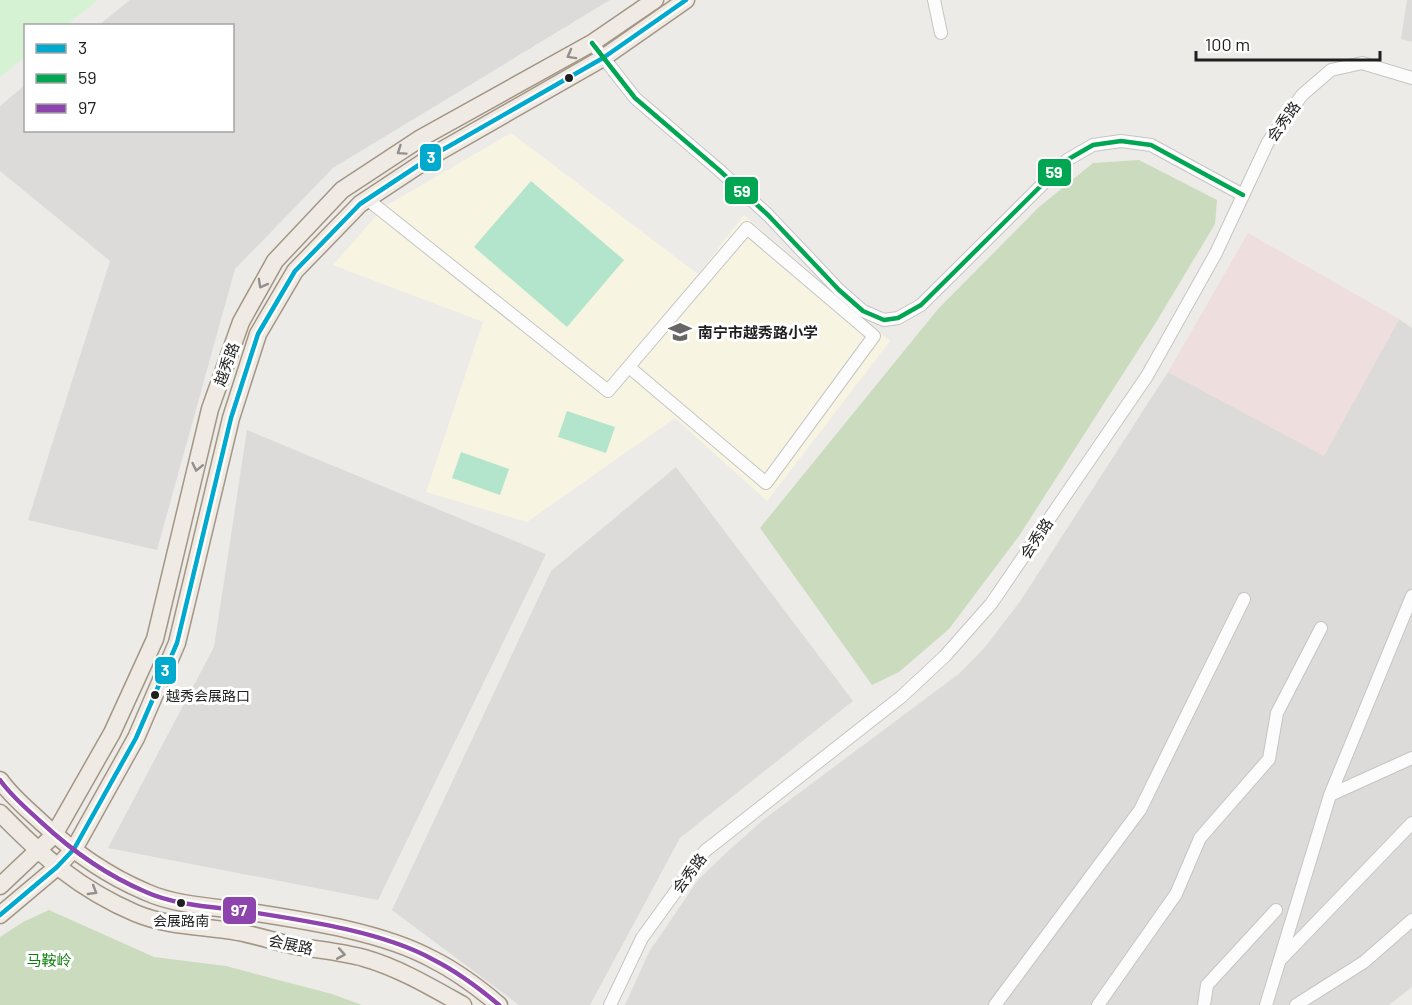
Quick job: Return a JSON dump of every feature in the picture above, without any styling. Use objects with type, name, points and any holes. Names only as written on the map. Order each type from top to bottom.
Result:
[{"type":"main road","name":"越秀路","points":[[0,886],[54,835],[112,733],[155,639],[210,409],[241,322],[275,261],[342,190],[421,138],[592,43],[655,0]]},
{"type":"main road","name":"越秀路","points":[[0,915],[57,867],[74,849],[136,738],[177,643],[231,418],[258,334],[295,271],[367,199],[437,153],[603,58],[686,0]]},
{"type":"main road","name":"会展路","points":[[0,780],[6,790],[54,835],[108,873],[148,893],[186,903],[299,919],[381,938],[431,958],[482,990],[499,1005]]},
{"type":"main road","name":"会展路","points":[[0,813],[37,851],[57,867],[95,893],[137,914],[179,925],[238,932],[364,958],[420,980],[463,1005]]},
{"type":"street","points":[[934,0],[941,33]]},
{"type":"street","points":[[592,43],[635,98],[768,215],[839,290],[863,311],[884,320],[898,318],[921,305],[1067,160],[1093,145],[1121,141],[1151,145],[1243,195]]},
{"type":"street","name":"会秀路","points":[[610,1005],[642,938],[705,851],[901,698],[945,656],[991,604],[1147,376],[1216,253],[1268,142],[1302,95],[1331,70],[1362,63],[1412,78]]},
{"type":"street","points":[[367,199],[608,391],[628,367],[747,228],[874,336],[766,483],[628,367]]},
{"type":"street","points":[[1266,1005],[1330,795],[1412,596]]},
{"type":"street","points":[[995,1005],[1140,810],[1244,599]]},
{"type":"street","points":[[1098,1005],[1176,894],[1200,838],[1269,759],[1277,713],[1321,628]]},
{"type":"street","points":[[1330,795],[1412,758]]},
{"type":"street","points":[[1279,961],[1412,823]]},
{"type":"street","points":[[1204,1005],[1207,985],[1276,910]]},
{"type":"street","points":[[1296,1005],[1364,962],[1412,920]]},
{"type":"shaded area","points":[[130,0],[610,0],[333,168],[235,269],[157,550],[28,520],[110,261],[0,171],[0,106],[24,86],[24,132],[234,132],[234,24],[100,24]]},
{"type":"shaded area","points":[[1407,0],[1412,0],[1412,42],[1401,39]]},
{"type":"shaded area","name":"南宁市越秀路小学","points":[[511,133],[698,274],[744,215],[890,341],[767,501],[675,418],[527,522],[426,492],[483,322],[333,265],[384,207]]},
{"type":"shaded area","points":[[1248,233],[1399,319],[1324,456],[1168,372]]},
{"type":"shaded area","points":[[1399,319],[1412,328],[1412,987],[1389,1005],[625,1005],[649,952],[698,880],[763,820],[960,673],[986,646],[1021,600],[1168,372],[1324,455]]},
{"type":"shaded area","points":[[247,430],[546,554],[378,900],[108,848],[214,647]]},
{"type":"shaded area","points":[[676,467],[853,701],[680,838],[590,1005],[519,1005],[392,910],[551,571]]},
{"type":"green space","points":[[0,0],[98,0],[67,24],[24,24],[24,58],[0,77]]},
{"type":"green space","points":[[1139,160],[1217,200],[1215,224],[1155,324],[1019,536],[949,629],[899,672],[872,685],[760,528],[938,309],[1039,207],[1093,163]]},
{"type":"green space","points":[[531,181],[624,260],[567,327],[474,247]]},
{"type":"green space","points":[[567,411],[615,427],[606,453],[558,437]]},
{"type":"green space","points":[[461,452],[509,469],[500,495],[452,478]]},
{"type":"green space","name":"马鞍岭","points":[[49,910],[154,957],[226,966],[332,994],[362,1005],[0,1005],[0,937],[23,922]]},
{"type":"transit line","name":"3","points":[[0,915],[57,867],[74,849],[136,738],[177,643],[231,418],[258,334],[295,271],[360,204],[437,153],[603,58],[686,0]]},
{"type":"transit line","name":"59","points":[[592,43],[635,98],[768,215],[839,290],[863,311],[884,320],[898,318],[921,305],[1067,160],[1093,145],[1121,141],[1151,145],[1243,195]]},
{"type":"transit line","name":"97","points":[[0,780],[25,807],[77,852],[104,870],[146,892],[181,903],[315,923],[389,941],[412,949],[450,969],[499,1005]]},
{"type":"place","name":"南宁市越秀路小学","points":[[680,332]]},
{"type":"place","name":"越秀会展路口","points":[[155,695]]},
{"type":"place","name":"会展路南","points":[[181,903]]}]
